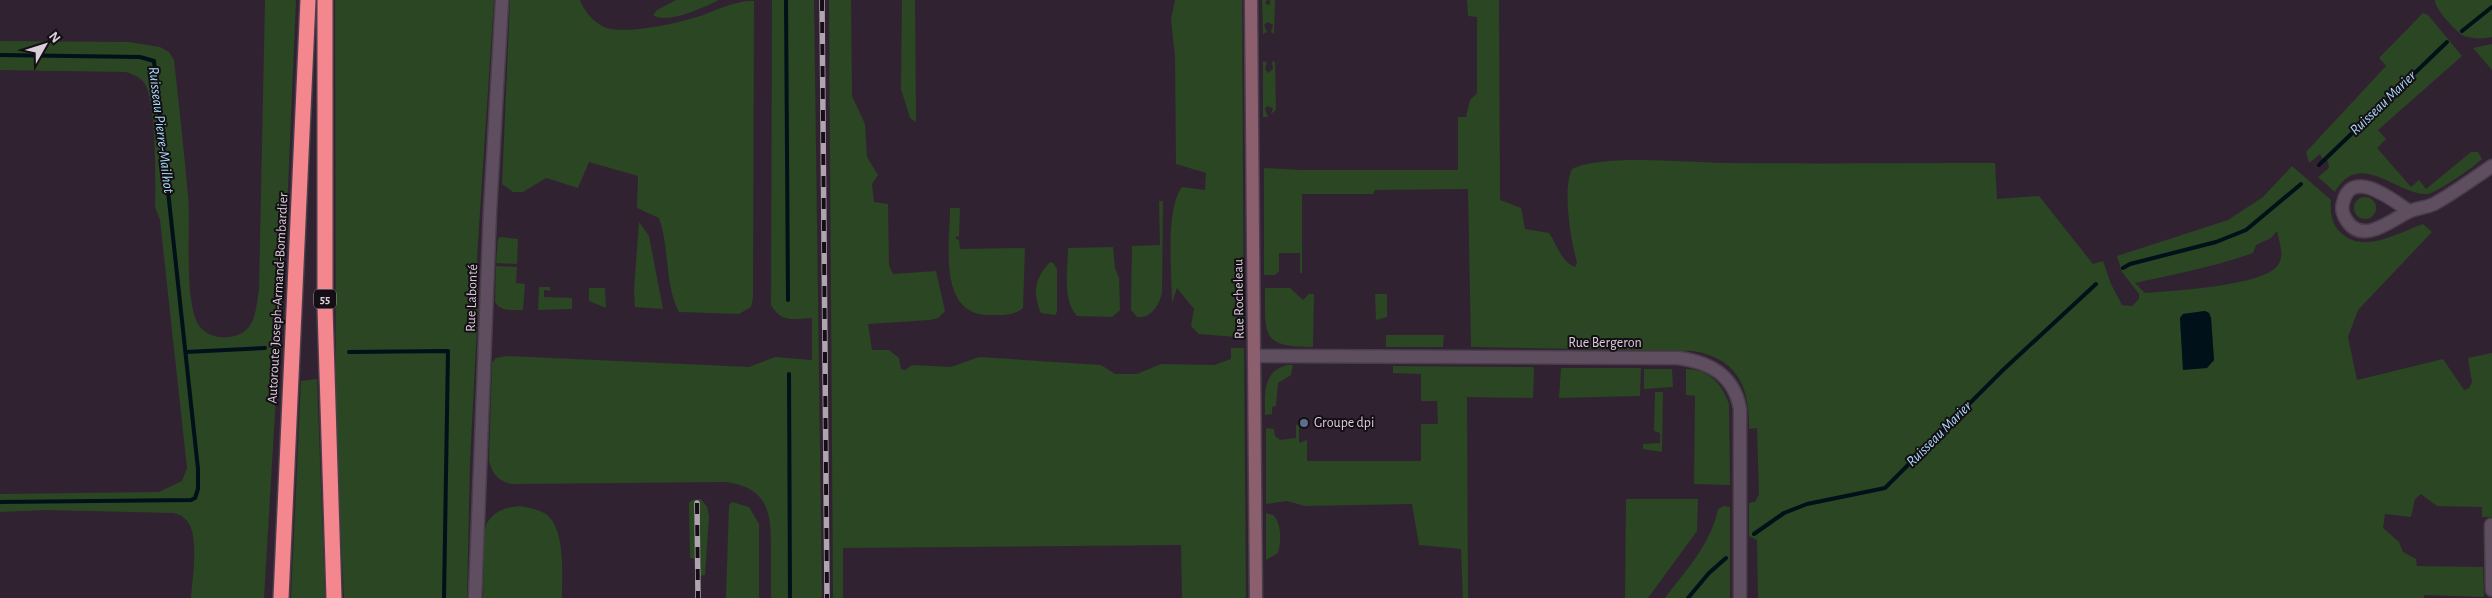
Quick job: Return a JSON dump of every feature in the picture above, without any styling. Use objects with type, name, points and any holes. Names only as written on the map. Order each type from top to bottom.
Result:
[{"type":"highway","name":"Autoroute Joseph-Armand-Bombardier","points":[[281,598],[308,0]]},
{"type":"highway","name":"55","points":[[325,0],[325,308],[334,598]]},
{"type":"street","name":"Rue Labonté","points":[[475,598],[490,211],[502,0]]},
{"type":"street","name":"Rue Rocheleau","points":[[1251,0],[1256,598]]},
{"type":"street","points":[[2409,211],[2367,186],[2358,187],[2350,192],[2342,205],[2344,215],[2350,225],[2364,231],[2381,227],[2409,211],[2434,204],[2492,166]]},
{"type":"street","name":"Rue Bergeron","points":[[1255,356],[1678,358],[1712,366],[1732,385],[1740,409],[1740,598]]},
{"type":"street","points":[[2490,525],[2492,590]]},
{"type":"green space","points":[[265,0],[296,0],[287,211],[264,598],[191,598],[194,544],[189,524],[181,515],[174,513],[44,510],[0,512],[0,494],[159,492],[182,481],[187,468],[160,220],[155,207],[153,124],[149,93],[145,84],[139,78],[126,72],[0,70],[0,41],[129,42],[160,47],[169,52],[174,60],[189,209],[191,301],[195,316],[204,331],[214,336],[231,337],[242,333],[251,325],[255,314],[259,289]]},
{"type":"green space","points":[[335,0],[494,0],[477,257],[478,307],[470,462],[467,598],[344,598],[336,436]]},
{"type":"green space","points":[[510,0],[580,0],[586,11],[599,24],[611,29],[623,30],[667,24],[694,18],[735,3],[754,1],[753,298],[751,307],[739,314],[679,312],[671,289],[665,242],[659,218],[637,208],[638,176],[589,162],[578,188],[546,178],[523,192],[513,192],[502,184]]},
{"type":"green space","points":[[676,0],[719,0],[676,16],[659,18],[653,15],[657,10]]},
{"type":"green space","points":[[772,0],[814,0],[822,598],[771,598],[770,522],[764,503],[750,489],[726,482],[512,484],[497,477],[489,461],[492,363],[496,358],[507,356],[749,367],[775,357],[812,360],[812,318],[789,319],[779,315],[771,305]]},
{"type":"green space","points":[[829,0],[851,0],[852,96],[865,124],[867,157],[878,175],[872,184],[874,202],[888,204],[889,265],[893,274],[936,271],[945,311],[938,318],[930,320],[868,324],[872,350],[889,350],[899,358],[901,369],[905,370],[912,365],[951,367],[979,357],[1101,365],[1115,374],[1137,374],[1161,364],[1214,365],[1231,359],[1231,348],[1244,348],[1246,598],[1182,598],[1181,545],[843,548],[843,598],[833,598]]},
{"type":"green space","points":[[902,0],[915,0],[916,122],[910,118],[901,89]]},
{"type":"green space","points":[[1175,0],[1242,0],[1244,334],[1236,337],[1199,334],[1191,326],[1194,309],[1177,288],[1172,303],[1171,226],[1173,211],[1182,187],[1205,190],[1206,173],[1176,164],[1175,58],[1171,19]]},
{"type":"green space","points":[[1262,0],[1267,0],[1265,3],[1268,5],[1270,0],[1275,0],[1274,34],[1271,32],[1273,25],[1268,22],[1264,25],[1267,32],[1263,34]]},
{"type":"green space","points":[[1467,0],[1499,0],[1500,200],[1521,208],[1525,229],[1549,233],[1566,261],[1575,267],[1577,263],[1570,229],[1568,202],[1569,178],[1572,169],[1586,164],[1605,161],[1995,163],[1997,199],[2039,196],[2093,264],[2103,261],[2111,284],[2122,305],[2132,306],[2139,299],[2139,294],[2122,272],[2117,256],[2228,220],[2263,197],[2292,166],[2331,200],[2333,221],[2340,232],[2349,239],[2359,242],[2380,240],[2423,224],[2432,232],[2358,310],[2348,337],[2357,380],[2443,359],[2464,390],[2469,388],[2472,382],[2468,358],[2492,353],[2492,517],[2482,517],[2482,507],[2437,506],[2421,494],[2415,499],[2411,517],[2385,514],[2383,528],[2399,542],[2403,552],[2416,559],[2417,566],[2483,567],[2484,597],[2424,595],[2424,598],[1758,598],[1757,540],[1749,536],[1749,503],[1755,502],[1759,494],[1757,428],[1749,429],[1747,400],[1738,377],[1720,360],[1693,351],[1471,347],[1468,189],[1375,190],[1373,194],[1302,194],[1302,273],[1300,273],[1300,253],[1279,253],[1279,271],[1275,275],[1264,275],[1264,168],[1301,170],[1458,170],[1458,117],[1466,117],[1470,100],[1477,93],[1477,17],[1468,16]],"holes":[[[2277,231],[2281,248],[2280,261],[2269,272],[2255,278],[2237,283],[2195,289],[2145,293],[2135,283],[2209,266],[2253,253],[2256,245],[2271,238]],[[2205,311],[2209,313],[2211,318],[2214,361],[2183,369],[2180,318],[2183,314]]]},
{"type":"green space","points":[[2435,0],[2492,0],[2492,37],[2471,38],[2464,36],[2446,20]]},
{"type":"green space","points":[[2423,13],[2428,15],[2462,56],[2378,130],[2386,139],[2377,148],[2411,187],[2419,180],[2426,189],[2471,152],[2478,152],[2482,159],[2447,184],[2427,194],[2403,188],[2379,177],[2367,174],[2355,174],[2345,179],[2335,192],[2318,177],[2329,168],[2328,161],[2322,158],[2320,154],[2309,163],[2306,152],[2386,66],[2379,58]]},
{"type":"green space","points":[[2492,44],[2492,70],[2473,48]]},
{"type":"green space","points":[[1263,61],[1267,62],[1265,69],[1268,73],[1273,69],[1272,61],[1275,62],[1276,110],[1271,114],[1273,108],[1267,106],[1265,109],[1268,117],[1263,117]]},
{"type":"green space","points":[[2365,197],[2373,200],[2376,208],[2373,216],[2365,219],[2357,216],[2354,208],[2357,200]]},
{"type":"green space","points":[[1159,201],[1163,201],[1162,293],[1154,310],[1146,316],[1137,317],[1131,310],[1132,246],[1160,245]]},
{"type":"green space","points":[[950,208],[960,208],[959,237],[956,236],[956,239],[959,240],[960,249],[1025,248],[1023,308],[1019,311],[990,315],[973,312],[961,304],[954,291],[950,275]]},
{"type":"green space","points":[[639,222],[649,236],[663,309],[635,307],[634,290]]},
{"type":"green space","points":[[500,237],[518,239],[517,264],[496,263],[498,239]]},
{"type":"green space","points":[[1113,247],[1115,268],[1119,278],[1120,310],[1112,317],[1077,316],[1069,302],[1068,248]]},
{"type":"green space","points":[[1050,262],[1057,269],[1057,312],[1055,315],[1041,313],[1036,298],[1038,280]]},
{"type":"green space","points":[[496,266],[517,267],[516,283],[525,284],[523,310],[504,309],[495,302]]},
{"type":"green space","points":[[539,287],[550,287],[550,291],[544,290],[544,297],[572,298],[572,309],[538,310]]},
{"type":"green space","points":[[589,288],[605,288],[606,308],[589,301]]},
{"type":"green space","points":[[1265,288],[1290,288],[1303,300],[1309,294],[1314,294],[1313,347],[1284,345],[1275,341],[1270,336],[1266,328]]},
{"type":"green space","points":[[1375,294],[1387,294],[1387,317],[1376,320]]},
{"type":"green space","points":[[1386,335],[1444,335],[1443,347],[1386,347]]},
{"type":"green space","points":[[1293,365],[1291,375],[1278,383],[1276,406],[1272,407],[1272,414],[1265,415],[1265,392],[1269,378],[1279,368]]},
{"type":"green space","points":[[1393,366],[1533,367],[1534,370],[1533,398],[1467,397],[1468,598],[1463,598],[1461,549],[1419,545],[1412,504],[1305,506],[1287,501],[1266,504],[1266,428],[1274,429],[1275,436],[1280,440],[1296,438],[1296,425],[1299,425],[1299,443],[1307,440],[1307,461],[1421,461],[1421,424],[1438,424],[1437,401],[1421,401],[1421,374],[1393,373]]},
{"type":"green space","points":[[1561,368],[1641,368],[1640,396],[1559,398]]},
{"type":"green space","points":[[1644,369],[1672,369],[1673,387],[1644,389]]},
{"type":"green space","points":[[1686,369],[1701,372],[1713,379],[1726,396],[1729,404],[1730,485],[1694,484],[1695,396],[1686,395]]},
{"type":"green space","points":[[317,379],[325,598],[291,598],[301,381]]},
{"type":"green space","points":[[1655,392],[1663,392],[1662,452],[1643,449],[1643,444],[1660,443],[1660,433],[1654,431]]},
{"type":"green space","points":[[701,499],[707,507],[709,516],[705,575],[699,576],[699,503],[695,502],[696,559],[690,558],[689,503],[692,500]]},
{"type":"green space","points":[[1626,499],[1698,499],[1697,531],[1648,598],[1625,598]]},
{"type":"green space","points":[[732,502],[749,507],[759,524],[759,598],[726,598],[729,505]]},
{"type":"green space","points":[[520,506],[546,514],[557,530],[562,553],[562,598],[483,598],[485,528],[487,523],[493,515],[501,510]]},
{"type":"green space","points":[[1724,506],[1730,507],[1730,598],[1665,598],[1697,556],[1710,534],[1718,509]]},
{"type":"green space","points":[[1266,513],[1273,515],[1278,523],[1280,544],[1278,553],[1266,560]]},
{"type":"water","points":[[2205,311],[2209,313],[2211,318],[2214,360],[2207,368],[2183,370],[2180,318],[2183,314]]},
{"type":"waterway","points":[[786,0],[788,300]]},
{"type":"waterway","name":"Ruisseau Marier","points":[[2462,31],[2492,7]]},
{"type":"waterway","name":"Ruisseau Marier","points":[[2319,165],[2447,42]]},
{"type":"waterway","name":"Ruisseau Pierre-Mailhot","points":[[0,55],[140,57],[154,61],[198,469],[198,489],[195,498],[191,500],[0,502]]},
{"type":"waterway","name":"Ruisseau Marier","points":[[2123,268],[2130,264],[2216,242],[2246,230],[2301,184]]},
{"type":"waterway","name":"Ruisseau Marier","points":[[1754,534],[1784,513],[1807,504],[1885,488],[2003,370],[2096,284]]},
{"type":"waterway","points":[[186,352],[265,348]]},
{"type":"waterway","points":[[349,352],[448,351],[444,598]]},
{"type":"waterway","points":[[789,374],[790,598]]},
{"type":"waterway","name":"Ruisseau Marier","points":[[1688,598],[1709,573],[1726,558]]},
{"type":"railway","points":[[822,0],[827,598]]},
{"type":"railway","points":[[697,503],[698,598]]},
{"type":"place","name":"Groupe dpi","points":[[1304,423]]}]
